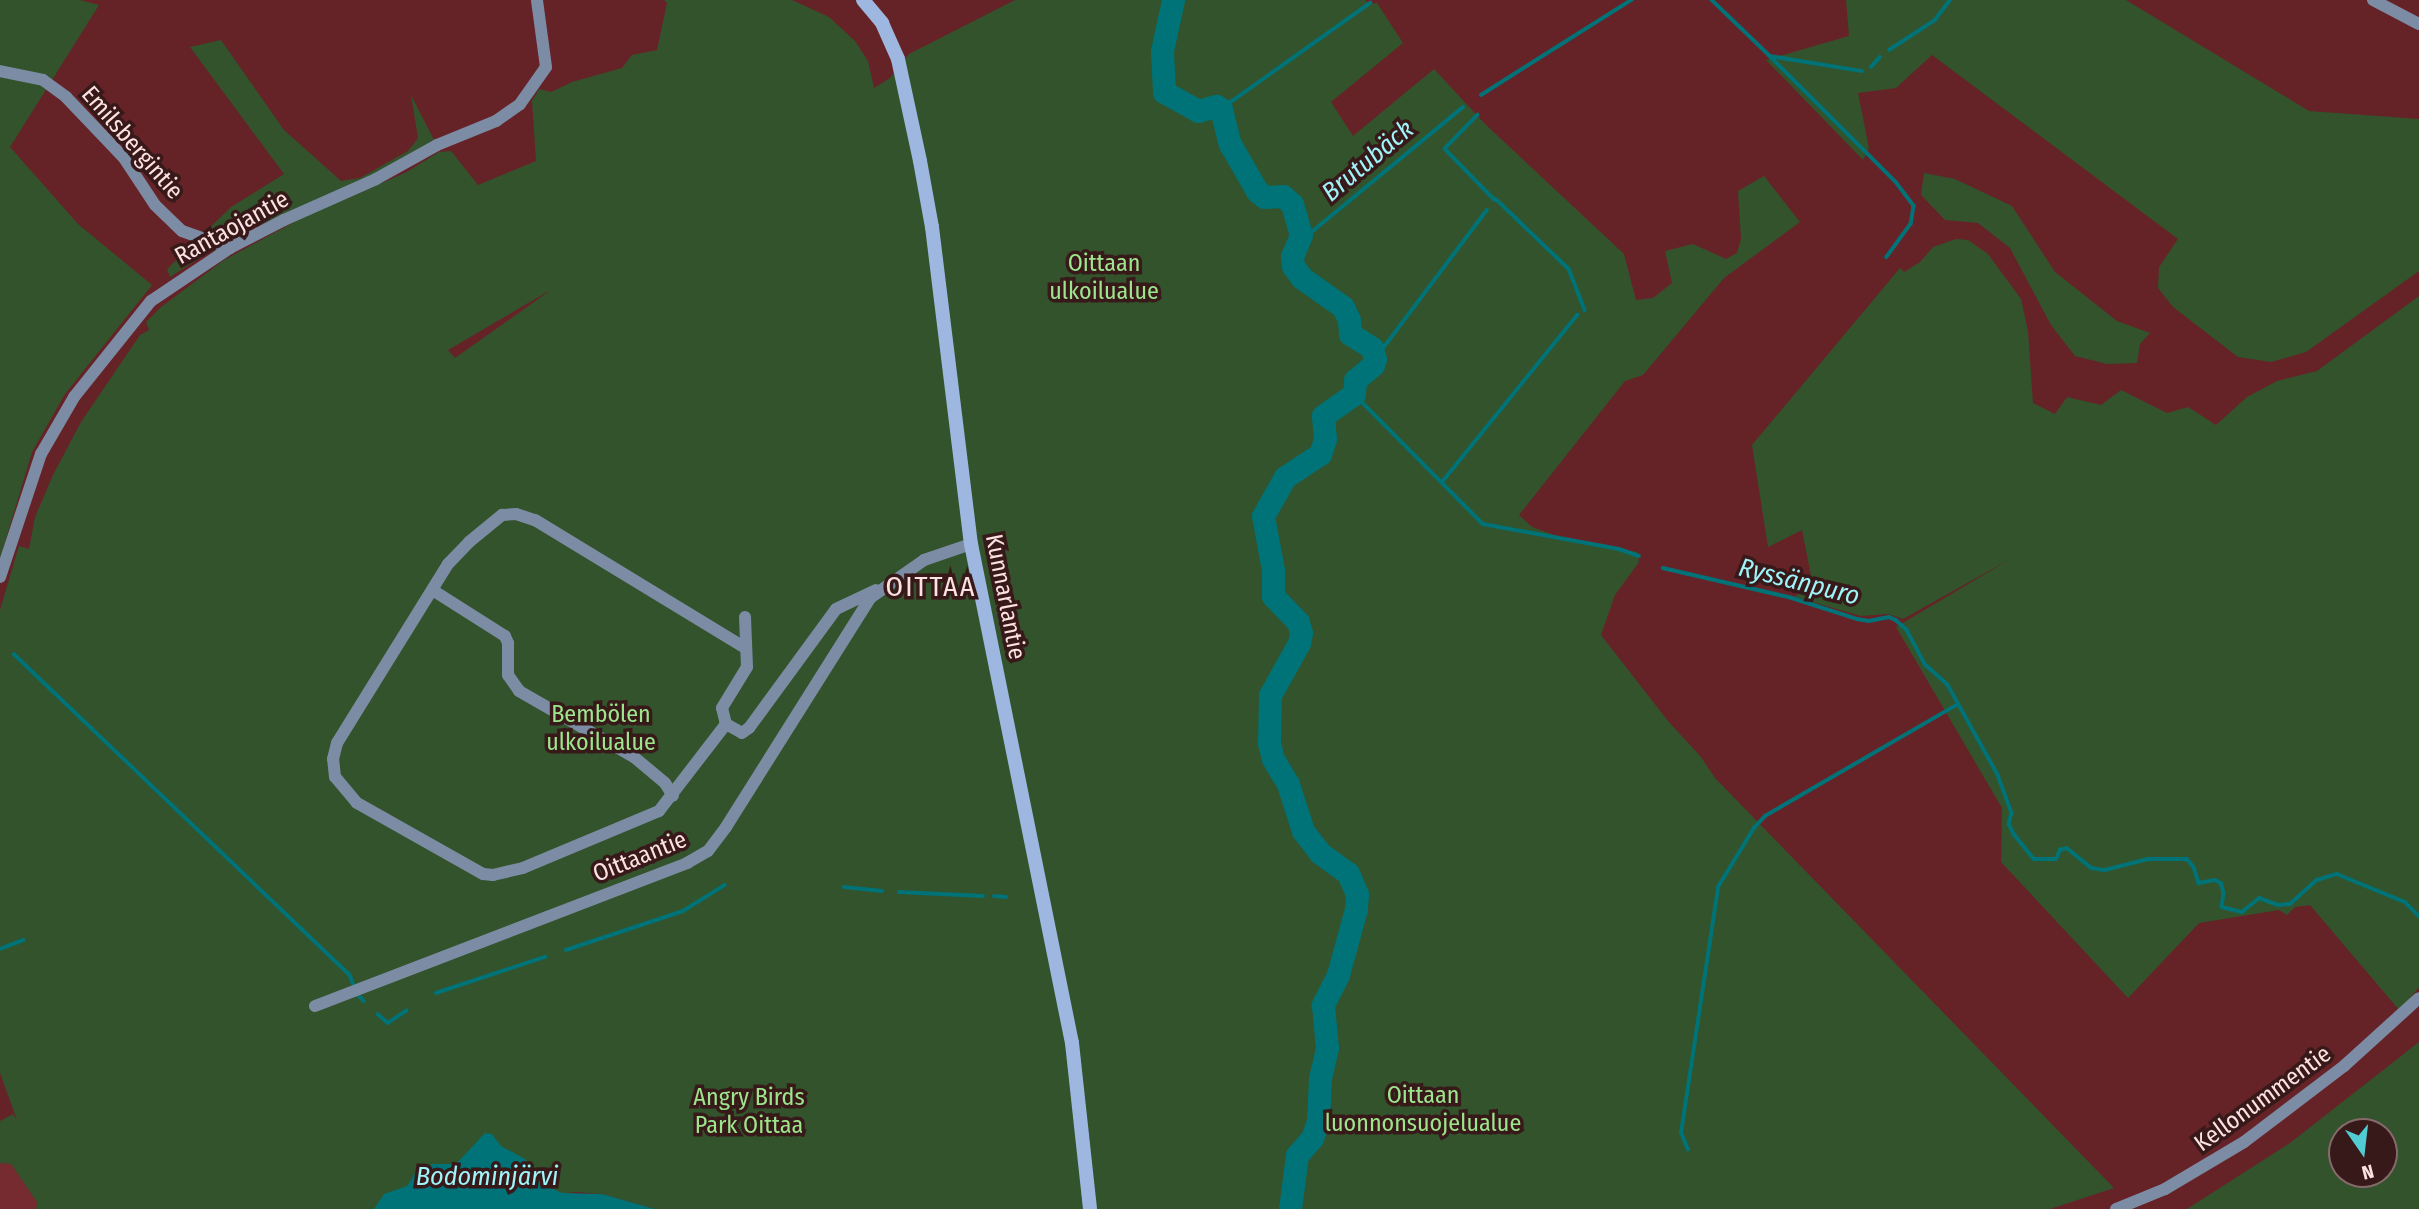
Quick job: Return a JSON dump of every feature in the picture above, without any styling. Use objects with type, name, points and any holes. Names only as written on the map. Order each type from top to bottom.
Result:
[{"type":"main road","name":"Kunnarlantie","points":[[863,0],[882,23],[898,59],[908,97],[932,227],[971,544],[1072,1043],[1090,1209]]},
{"type":"street","name":"Rantaojantie","points":[[0,577],[41,454],[74,397],[151,300],[230,248],[284,220],[376,180],[437,145],[496,121],[520,104],[546,67],[537,0]]},
{"type":"street","points":[[2373,0],[2419,24]]},
{"type":"street","name":"Emilsbergintie","points":[[0,71],[43,80],[66,97],[124,158],[155,205],[182,231],[230,248]]},
{"type":"street","points":[[726,724],[659,811],[523,868],[494,875],[483,873],[357,803],[335,777],[333,759],[337,743],[434,592],[448,564],[469,542],[502,515],[516,514],[534,520],[744,647]]},
{"type":"street","name":"Oittaantie","points":[[315,1006],[687,863],[709,851],[870,598],[924,560],[971,544]]},
{"type":"street","points":[[745,617],[744,647],[747,667],[722,708],[726,724],[735,732],[742,733],[749,728],[830,615],[853,598],[880,589]]},
{"type":"street","points":[[434,592],[505,636],[508,643],[508,675],[519,691],[634,757],[665,783],[673,796]]},
{"type":"street","name":"Kellonummentie","points":[[2116,1209],[2165,1189],[2244,1142],[2344,1066],[2419,998]]},
{"type":"shaded area","points":[[0,1163],[11,1163],[38,1202],[36,1209],[0,1209]]},
{"type":"green space","points":[[0,0],[80,0],[99,5],[10,147],[78,224],[152,285],[65,394],[32,452],[0,559]]},
{"type":"green space","points":[[664,0],[792,0],[829,17],[855,41],[868,61],[874,88],[890,78],[909,54],[1015,0],[1365,0],[1369,4],[1377,3],[1403,43],[1331,102],[1353,136],[1434,69],[1485,124],[1624,254],[1636,300],[1653,298],[1672,283],[1665,251],[1693,244],[1726,259],[1737,253],[1741,239],[1738,191],[1764,176],[1800,222],[1724,278],[1643,375],[1625,381],[1519,515],[1532,527],[1568,540],[1637,552],[1639,562],[1615,595],[1601,635],[1668,721],[1701,757],[1715,778],[2114,1188],[2050,1209],[655,1209],[602,1194],[576,1192],[443,1209],[36,1209],[37,1202],[11,1164],[0,1163],[0,1121],[13,1114],[17,1120],[0,1073],[0,610],[19,546],[29,549],[35,517],[53,475],[81,422],[140,335],[149,330],[146,322],[161,307],[224,260],[313,212],[405,173],[439,152],[451,151],[478,185],[536,161],[532,101],[539,89],[551,92],[572,82],[622,68],[632,55],[657,50],[667,3]],"holes":[[[548,292],[455,358],[448,350]]]},
{"type":"green space","points":[[1846,0],[2126,0],[2309,111],[2419,119],[2419,271],[2306,352],[2271,362],[2238,357],[2173,307],[2158,288],[2159,267],[2178,239],[1932,55],[1896,88],[1858,93],[1869,148],[1863,160],[1766,60],[1849,36]]},
{"type":"green space","points":[[221,40],[284,130],[341,181],[360,178],[408,151],[418,138],[411,95],[434,140],[384,172],[236,235],[170,277],[167,269],[231,207],[284,174],[190,47]]},
{"type":"green space","points":[[1924,173],[1955,179],[2012,206],[2055,272],[2117,321],[2150,333],[2140,344],[2137,363],[2107,364],[2075,356],[2051,325],[2010,248],[1978,223],[1945,220],[1921,195]]},
{"type":"green space","points":[[1956,239],[1968,240],[1988,254],[2021,299],[2028,331],[2033,403],[2055,414],[2067,397],[2101,405],[2121,390],[2167,413],[2188,407],[2216,425],[2247,397],[2277,381],[2317,371],[2419,296],[2419,987],[2400,1011],[2310,905],[2295,907],[2287,915],[2279,910],[2199,923],[2128,998],[2001,862],[2002,808],[1896,627],[2012,558],[1903,619],[1888,614],[1861,616],[1795,597],[1812,581],[1802,530],[1768,547],[1752,445],[1900,268],[1904,272],[1920,262],[1933,247]]},
{"type":"green space","points":[[2419,1042],[2419,1209],[2187,1209],[2290,1143]]},
{"type":"water","name":"Bodominjärvi","points":[[485,1133],[492,1134],[501,1146],[525,1159],[542,1184],[562,1193],[602,1194],[655,1209],[374,1209],[384,1194],[407,1186],[414,1175],[432,1164],[456,1164]]},
{"type":"waterway","points":[[1173,0],[1162,51],[1164,92],[1198,111],[1216,106],[1221,109],[1230,144],[1257,191],[1264,197],[1283,196],[1292,204],[1301,235],[1292,256],[1293,266],[1302,278],[1343,307],[1349,320],[1350,334],[1372,348],[1375,359],[1373,365],[1355,380],[1354,394],[1323,416],[1325,439],[1320,454],[1285,477],[1263,516],[1273,570],[1273,596],[1298,622],[1301,633],[1299,643],[1270,695],[1269,743],[1273,759],[1288,784],[1303,831],[1320,853],[1348,873],[1357,894],[1356,909],[1338,975],[1323,1005],[1327,1048],[1320,1078],[1318,1121],[1312,1138],[1297,1155],[1290,1209]]},
{"type":"waterway","name":"Brutubäck","points":[[1481,95],[1631,0]]},
{"type":"waterway","name":"Brutubäck","points":[[1712,0],[1770,56],[1862,71]]},
{"type":"waterway","name":"Brutubäck","points":[[1889,50],[1935,20],[1950,0]]},
{"type":"waterway","points":[[1221,109],[1370,3]]},
{"type":"waterway","points":[[1770,56],[1896,182],[1914,206],[1911,224],[1887,257]]},
{"type":"waterway","name":"Brutubäck","points":[[1871,67],[1880,57]]},
{"type":"waterway","name":"Brutubäck","points":[[1297,244],[1463,107]]},
{"type":"waterway","name":"Brutubäck","points":[[1478,115],[1445,149],[1495,200]]},
{"type":"waterway","points":[[1496,199],[1569,269],[1585,310]]},
{"type":"waterway","name":"Brutubäck","points":[[1375,359],[1487,210]]},
{"type":"waterway","points":[[1442,482],[1577,315]]},
{"type":"waterway","name":"Ryssänpuro","points":[[1354,394],[1483,524],[1619,549],[1639,556]]},
{"type":"waterway","name":"Ryssänpuro","points":[[1663,568],[1789,597],[1857,619],[1869,621],[1889,617],[1896,620],[1907,630],[1926,665],[1948,685],[1998,775],[2012,813],[2009,824],[2034,859],[2056,859],[2060,850],[2067,848],[2092,868],[2105,870],[2148,859],[2187,859],[2194,867],[2199,883],[2215,880],[2221,883],[2224,893],[2222,907],[2242,912],[2259,898],[2278,905],[2290,904],[2317,880],[2337,874],[2405,902],[2419,916]]},
{"type":"waterway","points":[[14,654],[350,975],[353,983]]},
{"type":"waterway","points":[[1688,1150],[1681,1133],[1718,887],[1754,828],[1765,816],[1958,704]]},
{"type":"waterway","points":[[566,950],[683,911],[725,885]]},
{"type":"waterway","points":[[844,887],[882,891]]},
{"type":"waterway","points":[[899,892],[983,896]]},
{"type":"waterway","points":[[994,896],[1006,897]]},
{"type":"waterway","points":[[0,949],[23,940]]},
{"type":"waterway","points":[[436,993],[545,957]]},
{"type":"waterway","points":[[359,996],[364,1001]]},
{"type":"waterway","points":[[378,1014],[388,1023],[406,1011]]},
{"type":"district","name":"OITTAA","points":[[931,587]]},
{"type":"park label","name":"Oittaan ulkoilualue","points":[[1104,278]]},
{"type":"park label","name":"Bembölen ulkoilualue","points":[[601,729]]},
{"type":"park label","name":"Oittaan luonnonsuojelualue","points":[[1423,1110]]},
{"type":"park label","name":"Angry Birds Park Oittaa","points":[[749,1112]]}]
